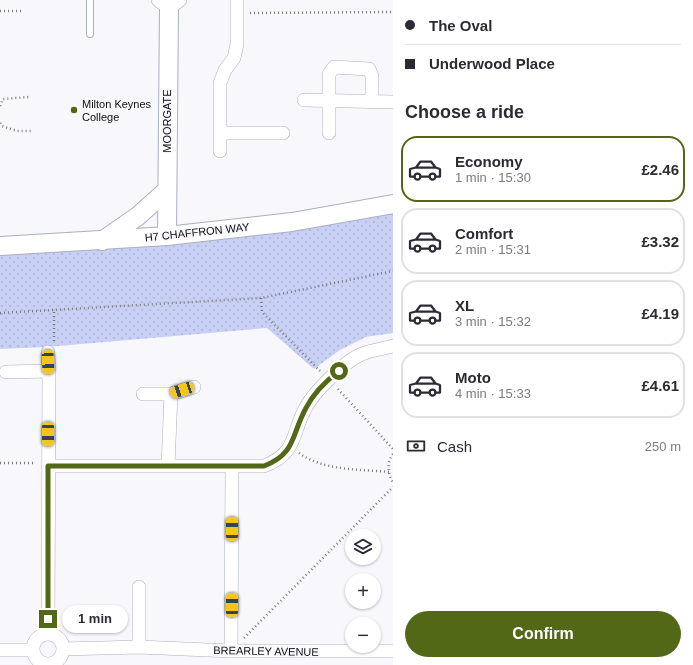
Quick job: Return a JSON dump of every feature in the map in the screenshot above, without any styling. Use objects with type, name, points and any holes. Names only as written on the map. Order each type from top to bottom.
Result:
[{"type":"street","name":"MOORGATE","points":[[167,236],[169,2]]},
{"type":"street","points":[[220,151],[220,83],[225,70],[234,58],[237,44],[237,7]]},
{"type":"street","points":[[329,133],[330,70],[337,66],[364,67],[372,72],[372,102]]},
{"type":"street","points":[[304,100],[329,102],[393,102]]},
{"type":"street","points":[[220,133],[283,133]]},
{"type":"street","points":[[102,241],[138,216],[167,190]]},
{"type":"street","name":"H7 CHAFFRON WAY","points":[[0,246],[167,236],[292,222],[393,204]]},
{"type":"street","points":[[48,466],[264,466],[284,456],[290,447],[306,407],[328,379],[360,355],[393,346]]},
{"type":"street","points":[[48,352],[48,634]]},
{"type":"street","points":[[6,372],[49,371]]},
{"type":"street","points":[[143,394],[171,394],[194,387]]},
{"type":"street","points":[[168,466],[171,394]]},
{"type":"street","points":[[231,651],[232,467]]},
{"type":"street","points":[[139,587],[139,647]]},
{"type":"street","points":[[48,634],[59,639],[63,649],[58,661],[48,665],[38,660],[33,650],[37,639],[48,634]]},
{"type":"street","name":"BREARLEY AVENUE","points":[[63,649],[139,647],[231,651],[393,651]]},
{"type":"street","points":[[0,650],[33,650]]},
{"type":"lane","points":[[90,0],[90,34]]},
{"type":"path","points":[[237,7],[393,12]]},
{"type":"path","points":[[0,10],[24,11]]},
{"type":"path","points":[[0,106],[3,99],[29,97]]},
{"type":"path","points":[[0,123],[2,126],[18,131],[31,131]]},
{"type":"path","points":[[0,313],[261,298],[393,271]]},
{"type":"path","points":[[261,298],[262,312],[328,379],[393,449]]},
{"type":"path","points":[[290,447],[314,461],[337,468],[389,472]]},
{"type":"path","points":[[393,454],[389,464],[389,472],[393,482]]},
{"type":"path","points":[[0,463],[40,463],[48,466]]},
{"type":"path","points":[[231,651],[393,487]]},
{"type":"shaded area","points":[[393,212],[393,333],[366,337],[340,350],[314,369],[267,328],[47,347],[0,349],[0,254]]},
{"type":"place","name":"Milton Keynes College","points":[[74,110]]},
{"type":"route","points":[[48,619],[48,466],[254,468],[264,466],[284,456],[290,447],[306,407],[328,379],[339,371]]}]
